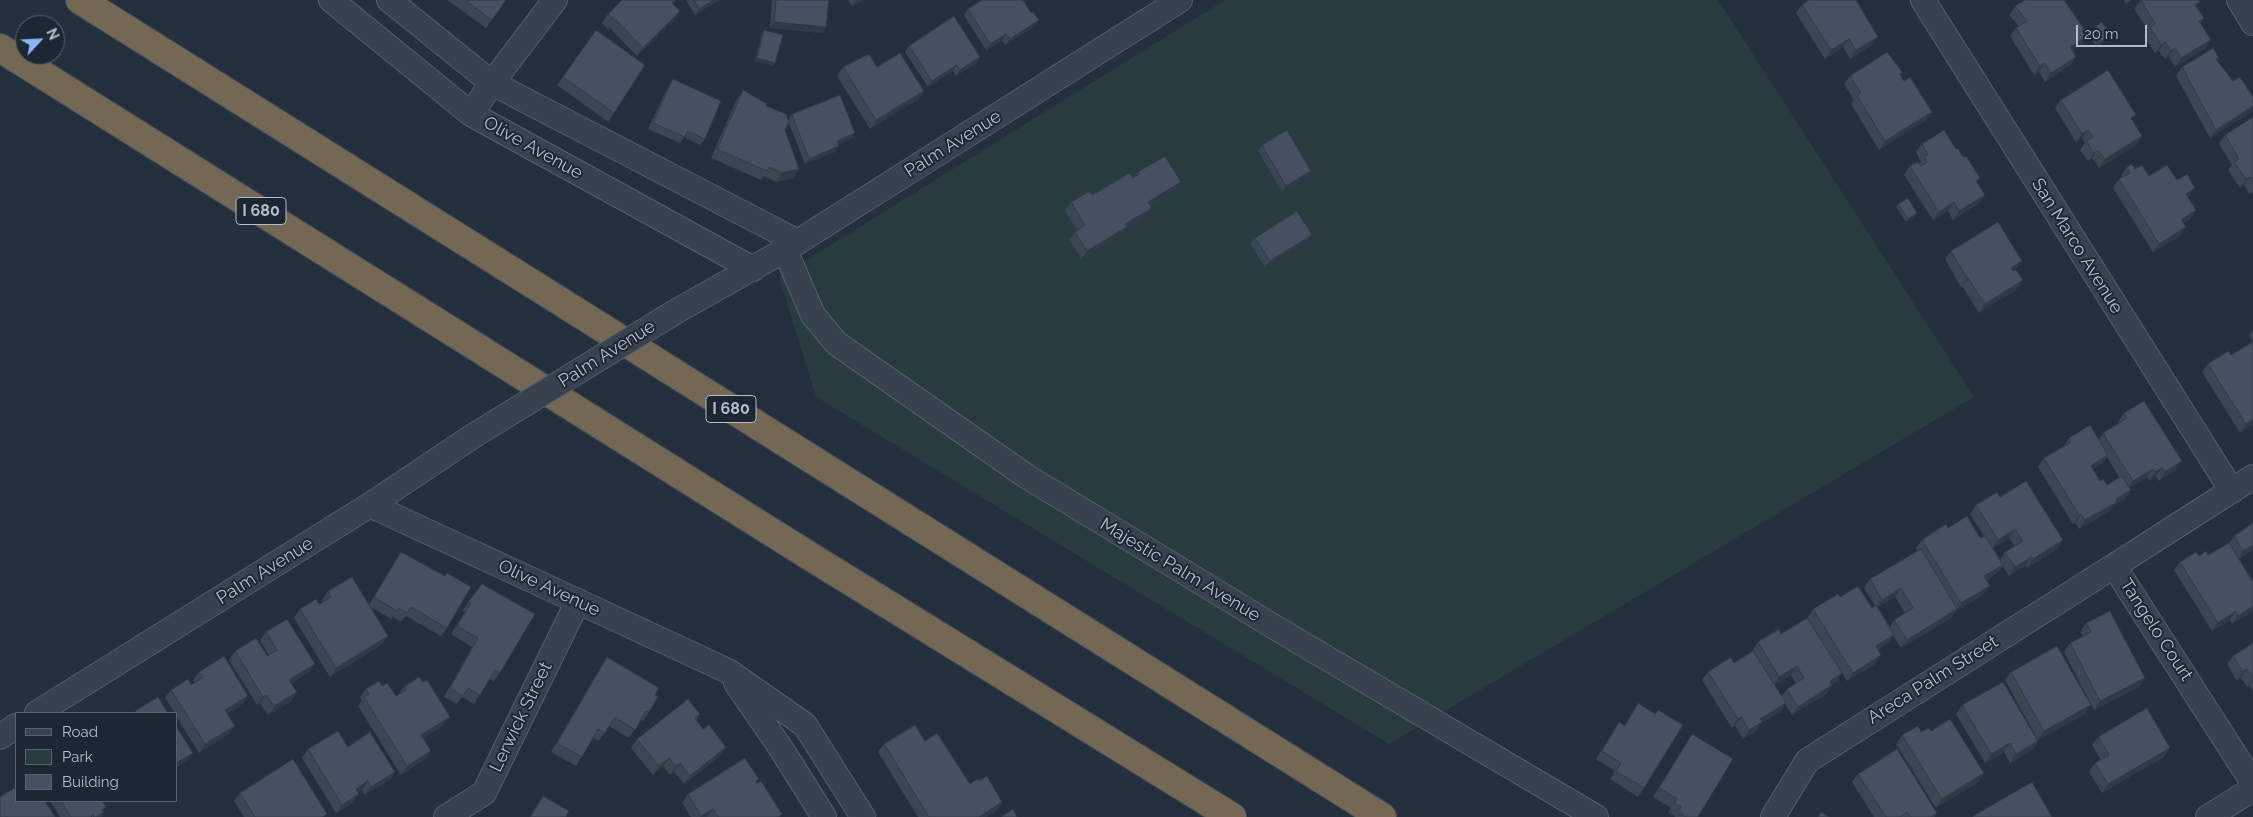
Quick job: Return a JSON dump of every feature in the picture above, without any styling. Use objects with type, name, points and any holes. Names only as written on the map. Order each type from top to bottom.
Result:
[{"type":"highway","name":"I 680","points":[[80,0],[1382,817]]},
{"type":"highway","name":"I 680","points":[[0,48],[799,550],[1232,817]]},
{"type":"street","name":"Olive Avenue","points":[[330,0],[471,114],[753,269]]},
{"type":"street","points":[[389,0],[492,83],[792,246]]},
{"type":"street","points":[[471,114],[492,83],[556,0]]},
{"type":"street","name":"Palm Avenue","points":[[39,712],[370,505],[473,436],[676,312],[792,246],[1180,0]]},
{"type":"street","name":"San Marco Avenue","points":[[1923,0],[2232,491]]},
{"type":"street","points":[[2239,0],[2253,23]]},
{"type":"street","name":"Majestic Palm Avenue","points":[[792,246],[799,283],[813,315],[836,343],[1026,476],[1290,636],[1596,817]]},
{"type":"street","name":"Tangelo Court","points":[[2253,477],[2114,566],[2253,783]]},
{"type":"street","name":"Olive Avenue","points":[[370,505],[728,671],[805,725],[863,817]]},
{"type":"street","name":"Areca Palm Street","points":[[1773,817],[1807,761],[2114,566]]},
{"type":"street","name":"Lerwick Street","points":[[446,817],[484,793],[578,601]]},
{"type":"street","points":[[728,671],[782,750],[824,817]]},
{"type":"street","points":[[0,737],[15,727]]},
{"type":"street","points":[[2208,817],[2253,789]]},
{"type":"green space","points":[[1225,0],[1718,0],[1974,397],[1389,744],[816,397],[779,277]]},
{"type":"building","points":[[465,0],[506,0],[492,20]]},
{"type":"building","points":[[622,0],[674,0],[672,3],[680,11],[643,48],[608,14]]},
{"type":"building","points":[[694,0],[714,0],[699,9]]},
{"type":"building","points":[[776,0],[829,0],[826,27],[774,22]]},
{"type":"building","points":[[982,0],[1023,0],[1031,13],[1033,12],[1039,20],[1010,39],[1006,34],[990,44],[968,9]]},
{"type":"building","points":[[1809,0],[1856,0],[1878,37],[1856,50],[1849,39],[1831,50],[1802,5]]},
{"type":"building","points":[[2025,0],[2064,0],[2087,33],[2085,34],[2087,37],[2070,47],[2076,57],[2051,73],[2045,63],[2040,66],[2016,28],[2027,21],[2015,6]]},
{"type":"building","points":[[2141,0],[2199,0],[2200,2],[2195,5],[2204,18],[2199,21],[2211,40],[2181,58],[2175,48],[2171,51],[2165,42],[2161,45],[2150,27],[2155,24]]},
{"type":"building","points":[[954,16],[980,57],[960,70],[957,65],[932,81],[909,46]]},
{"type":"building","points":[[2102,22],[2111,36],[2098,43],[2094,36],[2100,32],[2096,26]]},
{"type":"building","points":[[596,30],[645,65],[614,113],[563,77]]},
{"type":"building","points":[[764,30],[783,35],[775,63],[757,58]]},
{"type":"building","points":[[2213,48],[2219,58],[2216,59],[2233,81],[2240,77],[2253,97],[2253,106],[2216,130],[2182,67]]},
{"type":"building","points":[[1887,52],[1903,73],[1900,74],[1904,81],[1910,77],[1932,112],[1885,141],[1857,96],[1861,93],[1850,76]]},
{"type":"building","points":[[900,53],[924,91],[876,120],[843,67],[869,54],[877,67]]},
{"type":"building","points":[[2108,70],[2136,115],[2131,118],[2142,136],[2105,159],[2098,150],[2094,153],[2086,141],[2093,137],[2088,130],[2082,134],[2061,100]]},
{"type":"building","points":[[673,79],[721,101],[705,139],[687,131],[685,137],[653,123]]},
{"type":"building","points":[[743,90],[767,104],[766,106],[786,114],[789,122],[785,130],[799,169],[782,173],[769,167],[767,171],[717,149]]},
{"type":"building","points":[[840,95],[855,133],[837,141],[839,146],[809,159],[792,114]]},
{"type":"building","points":[[2253,117],[2253,182],[2250,177],[2246,179],[2234,162],[2239,159],[2225,135]]},
{"type":"building","points":[[1287,130],[1311,171],[1286,186],[1262,145]]},
{"type":"building","points":[[1944,130],[1956,149],[1958,148],[1963,157],[1966,156],[1980,178],[1976,181],[1985,195],[1959,211],[1954,202],[1939,212],[1910,166],[1918,162],[1921,166],[1927,162],[1924,157],[1928,155],[1922,144]]},
{"type":"building","points":[[1165,156],[1181,182],[1148,202],[1152,208],[1125,224],[1127,227],[1087,251],[1075,232],[1085,225],[1071,202],[1090,191],[1092,195],[1130,173],[1133,178],[1139,174],[1138,172]]},
{"type":"building","points":[[2132,164],[2135,169],[2142,165],[2149,176],[2167,165],[2177,180],[2187,174],[2195,188],[2186,194],[2196,210],[2181,220],[2186,227],[2159,244],[2119,179],[2130,173],[2127,167]]},
{"type":"building","points":[[1908,198],[1917,213],[1908,219],[1898,204]]},
{"type":"building","points":[[1297,211],[1312,235],[1270,261],[1255,238]]},
{"type":"building","points":[[1998,222],[2022,261],[2011,268],[2013,271],[2016,270],[2023,280],[1985,304],[1951,251]]},
{"type":"building","points":[[2253,342],[2253,420],[2246,424],[2208,364],[2228,351],[2231,355]]},
{"type":"building","points":[[2144,401],[2182,461],[2165,472],[2162,468],[2155,472],[2153,469],[2133,481],[2103,433],[2127,418],[2124,413]]},
{"type":"building","points":[[2090,425],[2108,455],[2091,466],[2100,481],[2103,479],[2107,485],[2122,476],[2131,490],[2116,499],[2117,502],[2085,520],[2081,514],[2079,515],[2044,458],[2071,442],[2069,438]]},
{"type":"building","points":[[2026,481],[2063,540],[2033,559],[2032,557],[2015,567],[2005,552],[2023,541],[2015,529],[1998,540],[1976,505],[1997,492],[2000,497]]},
{"type":"building","points":[[1967,516],[1980,538],[1985,536],[2003,565],[1984,576],[1990,586],[1961,603],[1922,540],[1946,524],[1948,528]]},
{"type":"building","points":[[2253,523],[2253,545],[2243,551],[2234,536]]},
{"type":"building","points":[[2229,543],[2253,582],[2253,606],[2238,616],[2236,611],[2218,623],[2180,562],[2196,552],[2199,556],[2206,551],[2208,555]]},
{"type":"building","points":[[1921,549],[1957,609],[1907,640],[1894,620],[1913,608],[1901,588],[1882,600],[1870,579]]},
{"type":"building","points":[[401,552],[445,576],[447,573],[471,587],[447,628],[411,607],[407,613],[399,608],[397,611],[374,597]]},
{"type":"building","points":[[352,577],[388,636],[336,668],[300,609],[316,599],[319,604],[331,597],[328,591]]},
{"type":"building","points":[[482,584],[535,614],[500,673],[495,670],[480,695],[468,688],[463,696],[450,688],[478,638],[457,626],[471,603],[468,602]]},
{"type":"building","points":[[1858,586],[1872,608],[1876,605],[1894,635],[1876,646],[1881,655],[1853,673],[1813,609],[1838,594],[1840,597]]},
{"type":"building","points":[[2110,611],[2145,678],[2100,701],[2070,643],[2091,632],[2086,623]]},
{"type":"building","points":[[1807,618],[1842,673],[1830,681],[1832,685],[1798,707],[1787,689],[1804,678],[1797,666],[1779,677],[1758,642],[1779,629],[1781,634]]},
{"type":"building","points":[[287,619],[315,664],[289,680],[297,692],[274,706],[266,695],[263,697],[235,651],[256,638],[267,656],[277,650],[266,632]]},
{"type":"building","points":[[2253,643],[2253,678],[2247,669],[2243,672],[2233,656]]},
{"type":"building","points":[[2057,646],[2091,705],[2044,731],[2011,672]]},
{"type":"building","points":[[1753,651],[1786,703],[1760,719],[1762,722],[1749,730],[1741,717],[1738,719],[1708,672],[1731,657],[1734,663]]},
{"type":"building","points":[[224,656],[248,696],[225,710],[235,726],[205,744],[171,690],[188,679],[191,685],[203,677],[199,672]]},
{"type":"building","points":[[607,657],[659,688],[655,695],[658,697],[649,712],[646,711],[635,730],[615,717],[605,733],[598,729],[582,757],[557,743]]},
{"type":"building","points":[[419,677],[423,682],[427,680],[450,717],[421,735],[431,751],[407,766],[364,697],[369,694],[366,689],[379,681],[382,686],[387,683],[396,696],[406,690],[404,687]]},
{"type":"building","points":[[2003,682],[2038,741],[2016,754],[2010,743],[1991,754],[1962,705]]},
{"type":"building","points":[[158,697],[167,712],[136,712]]},
{"type":"building","points":[[688,699],[700,714],[695,718],[703,729],[709,725],[726,747],[690,776],[680,763],[676,766],[669,758],[659,766],[637,739]]},
{"type":"building","points":[[1638,703],[1655,714],[1658,710],[1683,725],[1644,788],[1616,771],[1621,763],[1602,751],[1619,722],[1625,726]]},
{"type":"building","points":[[2147,708],[2170,748],[2108,784],[2095,763],[2109,755],[2098,737]]},
{"type":"building","points":[[1950,719],[1984,773],[1942,799],[1902,735],[1918,726],[1921,732],[1929,728],[1931,731]]},
{"type":"building","points":[[915,725],[925,741],[937,733],[970,784],[987,776],[1002,802],[979,817],[929,817],[884,744]]},
{"type":"building","points":[[178,729],[193,753],[178,762]]},
{"type":"building","points":[[338,731],[348,747],[370,732],[395,772],[371,787],[368,781],[356,789],[359,794],[342,805],[308,749]]},
{"type":"building","points":[[1692,734],[1733,759],[1698,817],[1686,817],[1678,812],[1681,807],[1674,803],[1677,799],[1659,788]]},
{"type":"building","points":[[1897,749],[1937,813],[1931,817],[1911,817],[1907,812],[1900,817],[1886,817],[1858,774]]},
{"type":"building","points":[[745,758],[759,779],[756,781],[757,783],[761,781],[782,814],[778,817],[718,817],[713,809],[701,816],[688,794]]},
{"type":"building","points":[[293,759],[327,814],[323,817],[255,817],[240,793]]},
{"type":"building","points":[[2032,782],[2052,817],[1973,817],[1973,816]]},
{"type":"building","points":[[15,788],[15,802],[46,802],[55,817],[0,817],[0,797]]},
{"type":"building","points":[[543,796],[569,811],[566,817],[530,817]]},
{"type":"building","points":[[62,802],[103,802],[106,807],[102,810],[104,812],[96,817],[93,815],[91,817],[71,817]]},
{"type":"building","points":[[1013,809],[1017,817],[1001,817]]},
{"type":"building","points":[[1821,812],[1829,817],[1818,817]]}]
